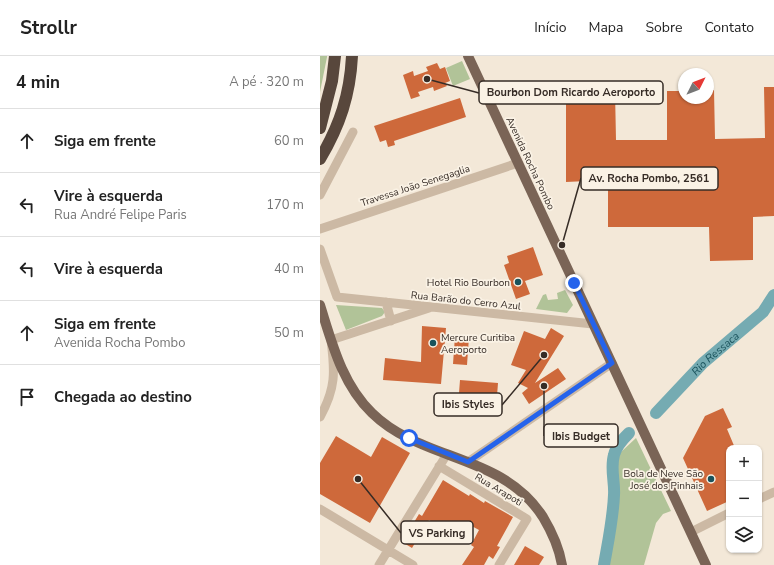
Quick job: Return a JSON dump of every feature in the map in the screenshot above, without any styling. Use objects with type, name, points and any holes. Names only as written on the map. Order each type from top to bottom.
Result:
[{"type":"highway","points":[[320,128],[332,82],[335,56]]},
{"type":"highway","points":[[320,159],[344,109],[350,80],[352,56]]},
{"type":"main road","name":"Avenida Rocha Pombo","points":[[468,56],[706,565]]},
{"type":"main road","points":[[320,305],[337,358],[347,379],[362,402],[393,430],[422,444],[489,471],[512,484],[532,503],[550,528],[557,545],[562,565]]},
{"type":"street","points":[[320,195],[353,132]]},
{"type":"street","name":"Travessa João Senegaglia","points":[[320,229],[518,163]]},
{"type":"street","name":"Rua Barão do Cerro Azul","points":[[320,249],[337,297],[593,324]]},
{"type":"street","points":[[386,302],[391,321]]},
{"type":"street","points":[[320,417],[333,385],[334,361],[331,340],[432,307]]},
{"type":"street","points":[[468,462],[612,363]]},
{"type":"street","points":[[380,565],[447,454]]},
{"type":"street","name":"Rua Arapoti","points":[[439,466],[527,519],[499,565]]},
{"type":"street","points":[[762,498],[774,492]]},
{"type":"street","points":[[320,509],[413,565]]},
{"type":"street","points":[[691,532],[726,514]]},
{"type":"green space","points":[[320,56],[327,57],[320,92]]},
{"type":"green space","points":[[462,61],[470,79],[453,86],[446,68]]},
{"type":"green space","points":[[565,290],[573,305],[567,313],[536,309],[543,295],[546,294],[548,300],[558,299],[557,293]]},
{"type":"green space","points":[[336,305],[382,308],[385,312],[382,316],[346,330]]},
{"type":"green space","points":[[636,438],[671,511],[663,514],[656,523],[644,565],[607,565],[616,514],[616,461],[621,452]]},
{"type":"building","points":[[437,63],[440,69],[445,67],[450,81],[445,83],[447,86],[434,91],[433,87],[418,92],[420,96],[411,99],[403,75],[413,71],[414,76],[428,71],[426,67]]},
{"type":"building","points":[[764,87],[774,87],[774,216],[753,217],[753,260],[710,261],[709,227],[608,227],[608,180],[566,182],[566,92],[615,91],[616,140],[667,140],[667,91],[678,91],[678,104],[714,104],[714,90],[715,139],[765,138]]},
{"type":"building","points":[[460,98],[466,117],[394,141],[395,145],[388,147],[386,140],[380,142],[374,126]]},
{"type":"building","name":"Hotel Rio Bourbon","points":[[533,247],[543,275],[525,281],[530,294],[516,299],[504,265],[509,263],[507,256]]},
{"type":"building","name":"Mercure Curitiba Aeroporto","points":[[422,326],[446,328],[441,384],[383,380],[385,358],[421,362]]},
{"type":"building","points":[[551,328],[564,336],[535,383],[558,368],[566,379],[529,404],[522,393],[528,388],[518,383],[526,370],[511,365],[524,331],[545,339]]},
{"type":"building","points":[[455,336],[469,337],[467,365],[453,364]]},
{"type":"building","points":[[460,380],[498,383],[497,396],[459,393]]},
{"type":"building","name":"Bola de Neve São José dos Pinhais","points":[[723,408],[732,427],[727,429],[734,445],[726,445],[726,502],[707,511],[683,458],[705,416]]},
{"type":"building","points":[[336,436],[371,457],[382,437],[410,453],[370,523],[320,494],[320,463]]},
{"type":"building","points":[[443,480],[469,496],[470,494],[484,503],[485,501],[513,517],[497,546],[500,547],[493,559],[489,556],[484,565],[462,565],[474,547],[471,545],[479,530],[468,524],[463,533],[451,526],[448,531],[429,520],[412,548],[402,542],[419,514],[422,516]]},
{"type":"building","points":[[525,546],[544,557],[539,565],[514,565]]},
{"type":"waterway","name":"Rio Ressaca","points":[[656,413],[703,363],[763,312],[774,295]]},
{"type":"waterway","name":"Rio Ressaca","points":[[604,565],[613,504],[613,460],[618,446],[629,433]]},
{"type":"place","name":"Bourbon Dom Ricardo Aeroporto","points":[[427,79]]},
{"type":"place","name":"Av. Rocha Pombo, 2561","points":[[562,245]]},
{"type":"place","name":"Hotel Rio Bourbon","points":[[518,282]]},
{"type":"place","name":"Mercure Curitiba Aeroporto","points":[[433,343]]},
{"type":"place","name":"Ibis Styles","points":[[544,355]]},
{"type":"place","name":"Ibis Budget","points":[[544,386]]},
{"type":"place","name":"VS Parking","points":[[358,479]]},
{"type":"place","name":"Bola de Neve São José dos Pinhais","points":[[711,479]]},
{"type":"route","points":[[409,438],[468,462],[612,363],[574,283]]}]
